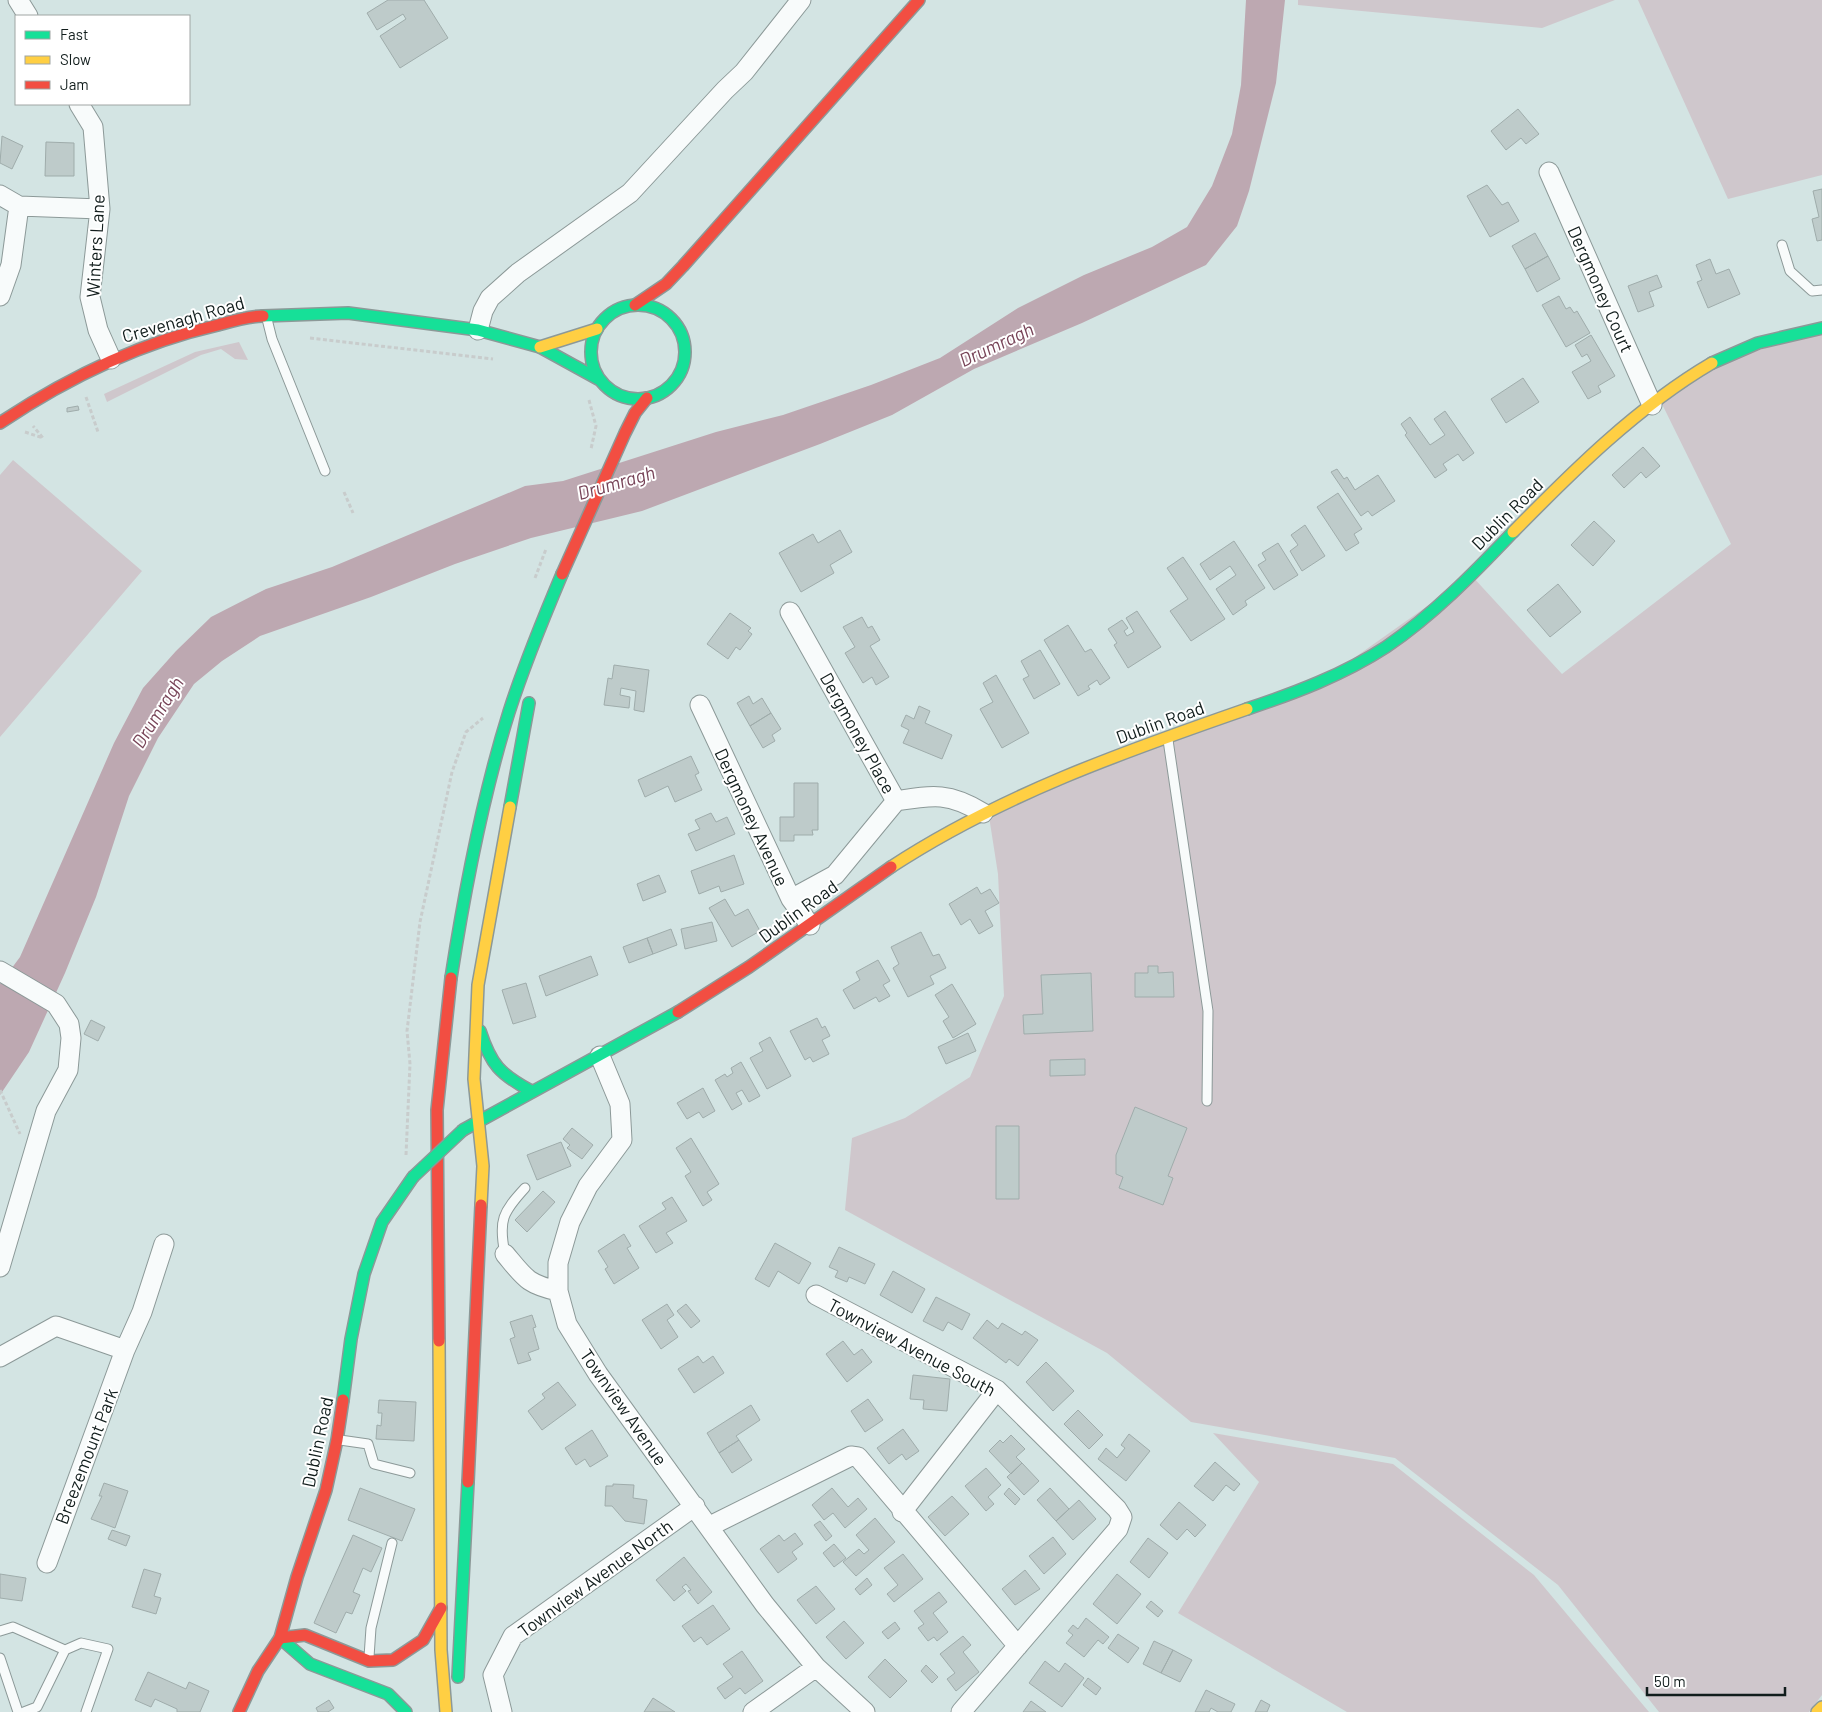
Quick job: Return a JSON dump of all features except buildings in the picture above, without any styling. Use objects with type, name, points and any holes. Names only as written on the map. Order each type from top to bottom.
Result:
[{"type":"main road","points":[[634,305],[654,307],[674,322],[680,330],[685,348],[682,369],[674,382],[663,392],[647,398],[630,398],[620,395],[609,389],[600,380],[594,368],[591,350],[597,329],[613,312],[634,305],[666,284],[918,0]]},
{"type":"main road","points":[[674,322],[672,299],[683,266]]},
{"type":"main road","name":"Crevenagh Road","points":[[0,423],[27,404],[111,359],[200,329],[256,316],[348,313],[478,330],[540,347],[600,380]]},
{"type":"main road","name":"Dublin Road","points":[[239,1712],[258,1671],[280,1638],[296,1578],[326,1490],[337,1440],[353,1329],[364,1274],[382,1222],[414,1177],[462,1130],[531,1091],[600,1056],[713,992],[857,890],[983,813],[1096,764],[1316,685],[1368,659],[1409,630],[1445,599],[1594,453],[1689,375],[1727,354],[1778,338],[1822,328]]},
{"type":"main road","points":[[540,347],[597,329]]},
{"type":"main road","points":[[620,395],[625,415],[625,433]]},
{"type":"main road","points":[[446,1712],[441,1650],[437,1120],[441,1060],[461,918],[479,824],[513,700],[560,575],[625,433],[635,413],[647,398]]},
{"type":"main road","points":[[534,674],[544,616]]},
{"type":"main road","points":[[451,1712],[459,1663],[466,1488],[484,1166],[474,1079],[478,985],[530,694]]},
{"type":"main road","points":[[476,1017],[488,1058],[502,1074],[531,1091]]},
{"type":"main road","points":[[280,1638],[305,1635],[368,1661],[394,1660],[423,1640],[442,1606]]},
{"type":"main road","points":[[280,1638],[310,1664],[388,1694],[406,1712]]},
{"type":"main road","points":[[1817,1712],[1822,1707]]},
{"type":"street","points":[[18,0],[27,15]]},
{"type":"street","points":[[478,330],[482,311],[490,298],[518,273],[630,194],[725,90],[744,72],[801,0]]},
{"type":"street","name":"Winters Lane","points":[[80,105],[93,127],[100,209],[90,297],[98,330],[111,359]]},
{"type":"street","name":"Dergmoney Court","points":[[1549,172],[1652,405]]},
{"type":"street","points":[[0,195],[19,206],[100,209]]},
{"type":"street","points":[[0,296],[11,265],[19,206]]},
{"type":"street","name":"Dergmoney Place","points":[[790,612],[896,801],[944,796],[964,801],[983,813]]},
{"type":"street","name":"Dergmoney Avenue","points":[[700,706],[790,899],[810,925]]},
{"type":"street","points":[[790,899],[835,875],[896,801]]},
{"type":"street","points":[[0,971],[56,1004],[68,1024],[71,1038],[68,1070],[46,1110],[0,1266]]},
{"type":"street","name":"Townview Avenue","points":[[600,1056],[620,1104],[622,1140],[588,1186],[570,1222],[558,1263],[558,1291],[566,1324],[593,1366],[710,1526],[764,1605],[816,1667],[865,1712]]},
{"type":"street","name":"Breezemount Park","points":[[47,1563],[125,1350],[142,1312],[164,1244]]},
{"type":"street","points":[[506,1254],[530,1282],[536,1286],[558,1291]]},
{"type":"street","name":"Townview Avenue South","points":[[816,1295],[996,1390],[1117,1509],[1122,1517],[1118,1529],[961,1712]]},
{"type":"street","points":[[0,1358],[56,1326],[125,1350]]},
{"type":"street","points":[[902,1512],[996,1390]]},
{"type":"street","points":[[710,1526],[851,1456],[858,1457],[902,1512],[1018,1646]]},
{"type":"street","name":"Townview Avenue North","points":[[502,1712],[493,1675],[514,1636],[695,1506]]},
{"type":"street","points":[[753,1712],[816,1667]]},
{"type":"lane","points":[[1782,245],[1790,271],[1812,291],[1822,290]]},
{"type":"lane","points":[[266,316],[272,339],[325,471]]},
{"type":"lane","points":[[1168,737],[1208,1011],[1207,1101]]},
{"type":"lane","points":[[506,1254],[502,1225],[507,1209],[525,1188]]},
{"type":"lane","points":[[337,1440],[368,1444],[374,1464],[410,1473]]},
{"type":"lane","points":[[368,1661],[371,1628],[392,1543]]},
{"type":"lane","points":[[0,1631],[13,1627],[65,1650]]},
{"type":"lane","points":[[24,1712],[37,1707],[65,1650],[81,1643],[108,1650],[86,1712]]},
{"type":"lane","points":[[0,1658],[18,1712]]},
{"type":"path","points":[[303,335],[315,340],[426,350],[502,360]]},
{"type":"path","points":[[583,396],[590,401],[596,426],[592,448]]},
{"type":"path","points":[[86,397],[98,432]]},
{"type":"path","points":[[344,492],[353,513]]},
{"type":"path","points":[[0,1090],[15,1122]]},
{"type":"shaded area","points":[[1298,0],[1615,0],[1542,28],[1298,5]]},
{"type":"shaded area","points":[[1638,0],[1822,0],[1822,175],[1728,199]]},
{"type":"shaded area","points":[[1822,328],[1822,1695],[1809,1712],[1659,1712],[1558,1585],[1395,1458],[1191,1422],[1107,1353],[845,1210],[852,1138],[905,1118],[970,1077],[1004,996],[998,874],[988,810],[1316,685],[1471,575],[1562,674],[1731,544],[1662,404],[1689,375]]},
{"type":"shaded area","points":[[239,342],[248,360],[235,359],[221,349],[201,355],[107,402],[104,394],[195,352]]},
{"type":"shaded area","points":[[13,460],[142,571],[0,737],[0,475]]},
{"type":"shaded area","points":[[1213,1433],[1393,1464],[1534,1575],[1649,1712],[1347,1712],[1178,1613],[1259,1482]]},
{"type":"water","name":"Drumragh","points":[[1246,0],[1285,0],[1276,83],[1249,191],[1237,226],[1206,265],[1082,323],[974,369],[892,415],[820,444],[642,511],[531,538],[260,636],[222,661],[194,684],[158,738],[129,796],[96,897],[65,973],[29,1052],[0,1095],[0,984],[20,957],[114,743],[143,688],[176,651],[211,617],[266,589],[332,567],[525,486],[563,481],[716,432],[783,415],[871,385],[940,358],[1018,308],[1084,275],[1152,247],[1187,227],[1212,186],[1232,134],[1241,85]]},
{"type":"traffic: fast","points":[[638,305],[656,309],[671,319],[681,334],[685,352],[681,370],[671,385],[656,395],[638,399],[620,395],[605,385],[595,370],[591,352],[595,334],[605,319],[620,309],[638,305]]},
{"type":"traffic: fast","points":[[263,316],[348,313],[478,330],[540,347],[600,380]]},
{"type":"traffic: fast","points":[[1712,363],[1758,343],[1822,328]]},
{"type":"traffic: fast","points":[[1247,709],[1318,682],[1353,666],[1386,647],[1437,607],[1513,532]]},
{"type":"traffic: fast","points":[[451,978],[475,844],[499,744],[521,677],[562,574]]},
{"type":"traffic: fast","points":[[510,807],[529,703]]},
{"type":"traffic: fast","points":[[463,1130],[678,1012]]},
{"type":"traffic: fast","points":[[480,1031],[488,1052],[498,1067],[504,1074],[531,1091]]},
{"type":"traffic: fast","points":[[413,1177],[463,1130]]},
{"type":"traffic: fast","points":[[343,1400],[351,1339],[364,1274],[382,1222],[413,1177]]},
{"type":"traffic: fast","points":[[458,1677],[468,1482]]},
{"type":"traffic: fast","points":[[280,1638],[310,1664],[388,1694],[406,1712]]},
{"type":"traffic: slow","points":[[540,347],[597,329]]},
{"type":"traffic: slow","points":[[1513,532],[1607,441],[1658,399],[1712,363]]},
{"type":"traffic: slow","points":[[891,867],[933,841],[976,818],[1064,777],[1247,709]]},
{"type":"traffic: slow","points":[[481,1205],[483,1166],[474,1079],[478,985],[510,807]]},
{"type":"traffic: slow","points":[[439,1341],[441,1650],[446,1712]]},
{"type":"traffic: slow","points":[[1817,1712],[1822,1707]]},
{"type":"traffic: jam","points":[[635,305],[666,284],[683,266],[919,0]]},
{"type":"traffic: jam","points":[[0,423],[51,391],[132,352],[189,333],[240,319],[263,316]]},
{"type":"traffic: jam","points":[[562,574],[625,433],[635,413],[647,398]]},
{"type":"traffic: jam","points":[[678,1012],[749,967],[891,867]]},
{"type":"traffic: jam","points":[[439,1341],[437,1110],[451,978]]},
{"type":"traffic: jam","points":[[468,1482],[481,1205]]},
{"type":"traffic: jam","points":[[239,1712],[258,1671],[280,1638],[297,1577],[326,1490],[337,1440],[343,1400]]},
{"type":"traffic: jam","points":[[280,1638],[305,1635],[369,1661],[393,1660],[423,1640],[441,1608]]}]
